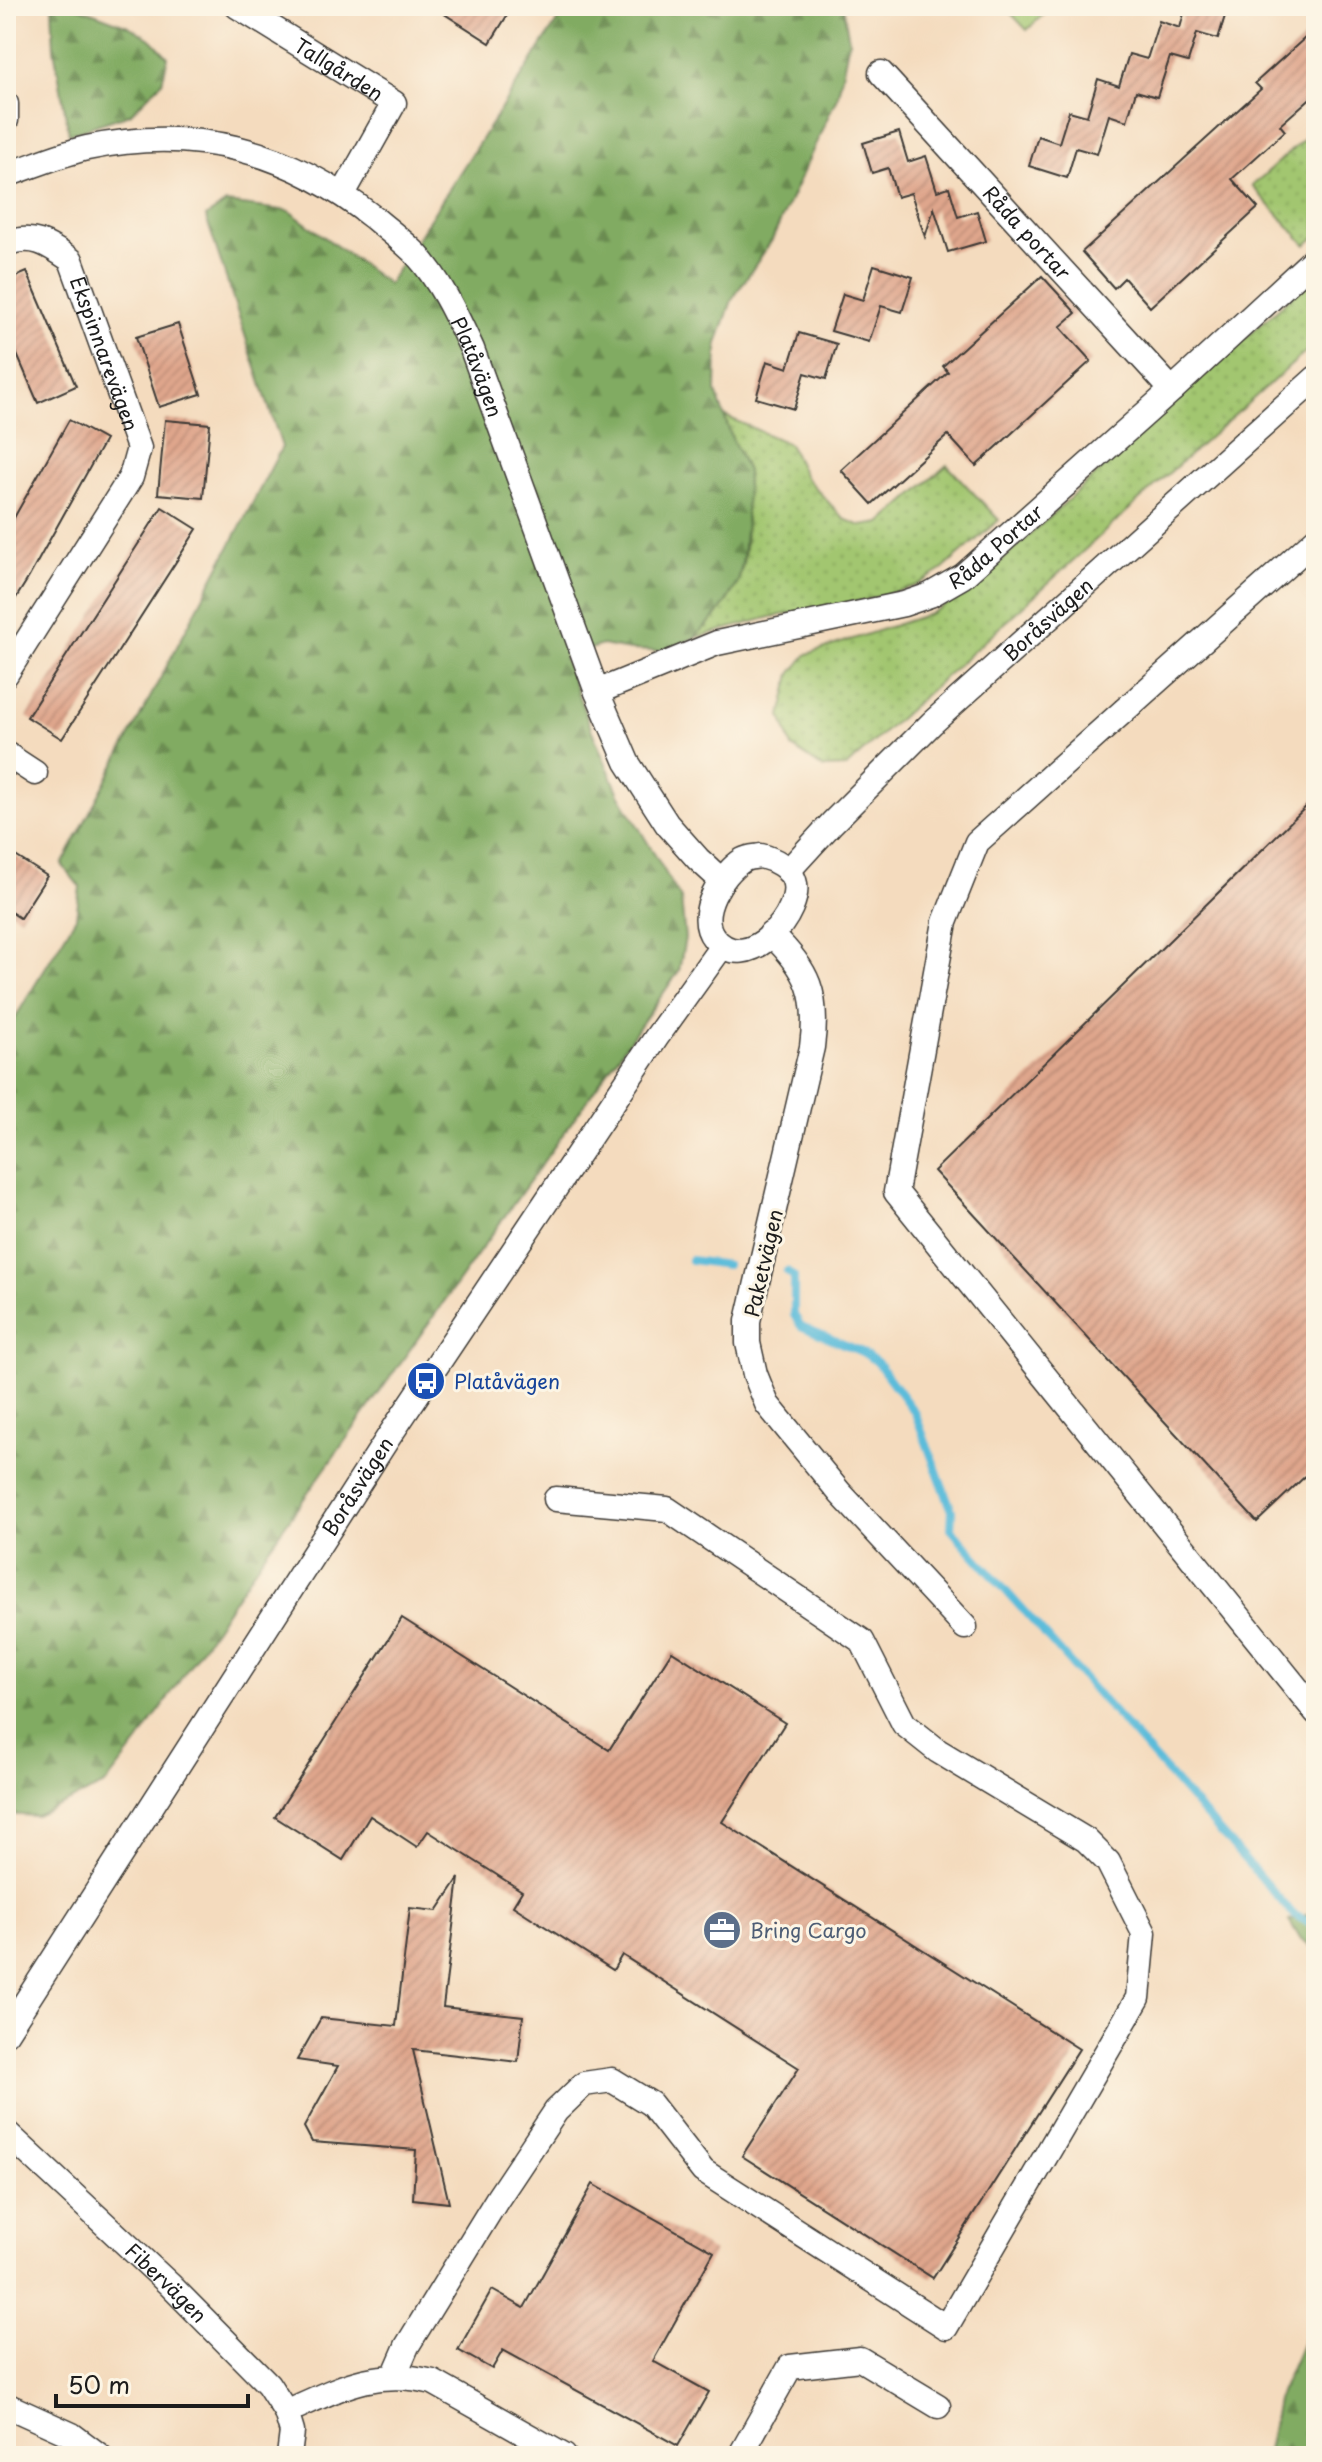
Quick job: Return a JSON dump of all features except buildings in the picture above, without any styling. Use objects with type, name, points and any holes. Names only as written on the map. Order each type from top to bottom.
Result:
[{"type":"street","name":"Tallgården","points":[[237,6],[394,103],[343,194]]},
{"type":"street","name":"Råda portar","points":[[881,73],[1172,390]]},
{"type":"street","points":[[6,104],[6,120]]},
{"type":"street","name":"Platåvägen","points":[[6,175],[84,148],[157,140],[194,141],[243,149],[296,167],[343,194],[418,256],[450,303],[472,349],[597,692],[627,762],[667,824],[721,880]]},
{"type":"street","name":"Ekspinnarevägen","points":[[6,244],[19,239],[45,243],[71,260],[139,448],[131,477],[6,674]]},
{"type":"street","name":"Råda Portar","points":[[597,692],[717,643],[904,604],[947,587],[1172,390],[1316,257]]},
{"type":"street","name":"Boråsvägen","points":[[788,871],[932,723],[1316,378]]},
{"type":"street","points":[[1316,539],[977,842],[945,922],[896,1192],[1316,1712]]},
{"type":"street","points":[[6,754],[35,773]]},
{"type":"street","points":[[746,858],[770,858],[788,871],[794,880],[794,895],[789,911],[771,934],[749,951],[737,952],[722,946],[709,932],[708,920],[721,880],[746,858]]},
{"type":"street","name":"Paketvägen","points":[[771,934],[795,960],[806,978],[814,1003],[815,1023],[748,1321],[748,1343],[755,1374],[767,1404],[840,1493],[965,1627]]},
{"type":"street","name":"Boråsvägen","points":[[6,2033],[388,1438],[656,1038],[722,946]]},
{"type":"street","points":[[394,2376],[407,2346],[556,2111],[584,2084],[612,2080],[651,2104],[703,2171],[946,2327],[1138,1998],[1144,1933],[1108,1862],[1086,1840],[938,1751],[904,1724],[862,1641],[667,1509],[556,1499]]},
{"type":"street","name":"Fibervägen","points":[[6,2132],[248,2361],[286,2412],[292,2432],[289,2456]]},
{"type":"street","points":[[740,2456],[790,2367],[860,2359],[938,2406]]},
{"type":"street","points":[[286,2412],[371,2378],[411,2376],[433,2382],[564,2456]]},
{"type":"street","points":[[6,2405],[72,2435],[100,2456]]},
{"type":"green space","points":[[52,6],[75,6],[128,26],[152,40],[168,57],[162,82],[130,114],[69,134],[54,49]]},
{"type":"green space","points":[[567,6],[843,6],[849,41],[838,95],[772,240],[732,300],[717,344],[716,392],[747,471],[743,558],[738,583],[718,614],[694,638],[662,651],[602,645],[564,658],[619,794],[681,899],[685,938],[679,971],[266,1552],[139,1741],[105,1785],[36,1816],[6,1814],[6,1033],[76,917],[80,887],[62,865],[282,447],[206,217],[226,203],[289,211],[388,284]]},
{"type":"green space","points":[[1004,6],[1052,6],[1027,30]]},
{"type":"green space","points":[[1316,128],[1316,237],[1306,245],[1252,186]]},
{"type":"green space","points":[[1316,274],[1316,343],[846,767],[823,768],[792,747],[781,716],[791,674],[807,654],[929,614],[966,593]]},
{"type":"green space","points":[[725,416],[789,444],[805,477],[844,519],[861,526],[881,523],[947,465],[999,520],[942,570],[915,586],[865,600],[771,617],[694,638],[732,593],[742,567],[745,547],[744,500]]},
{"type":"green space","points":[[1316,1912],[1316,1950],[1301,1940],[1289,1920]]},
{"type":"green space","points":[[1316,2310],[1316,2456],[1266,2456],[1277,2400]]},
{"type":"waterway","points":[[691,1260],[727,1265]]},
{"type":"waterway","points":[[787,1271],[794,1277],[794,1315],[801,1326],[862,1352],[877,1362],[915,1413],[952,1511],[951,1529],[1293,1914],[1316,1927]]},
{"type":"place","name":"Platåvägen","points":[[426,1381]]},
{"type":"place","name":"Bring Cargo","points":[[722,1930]]}]
